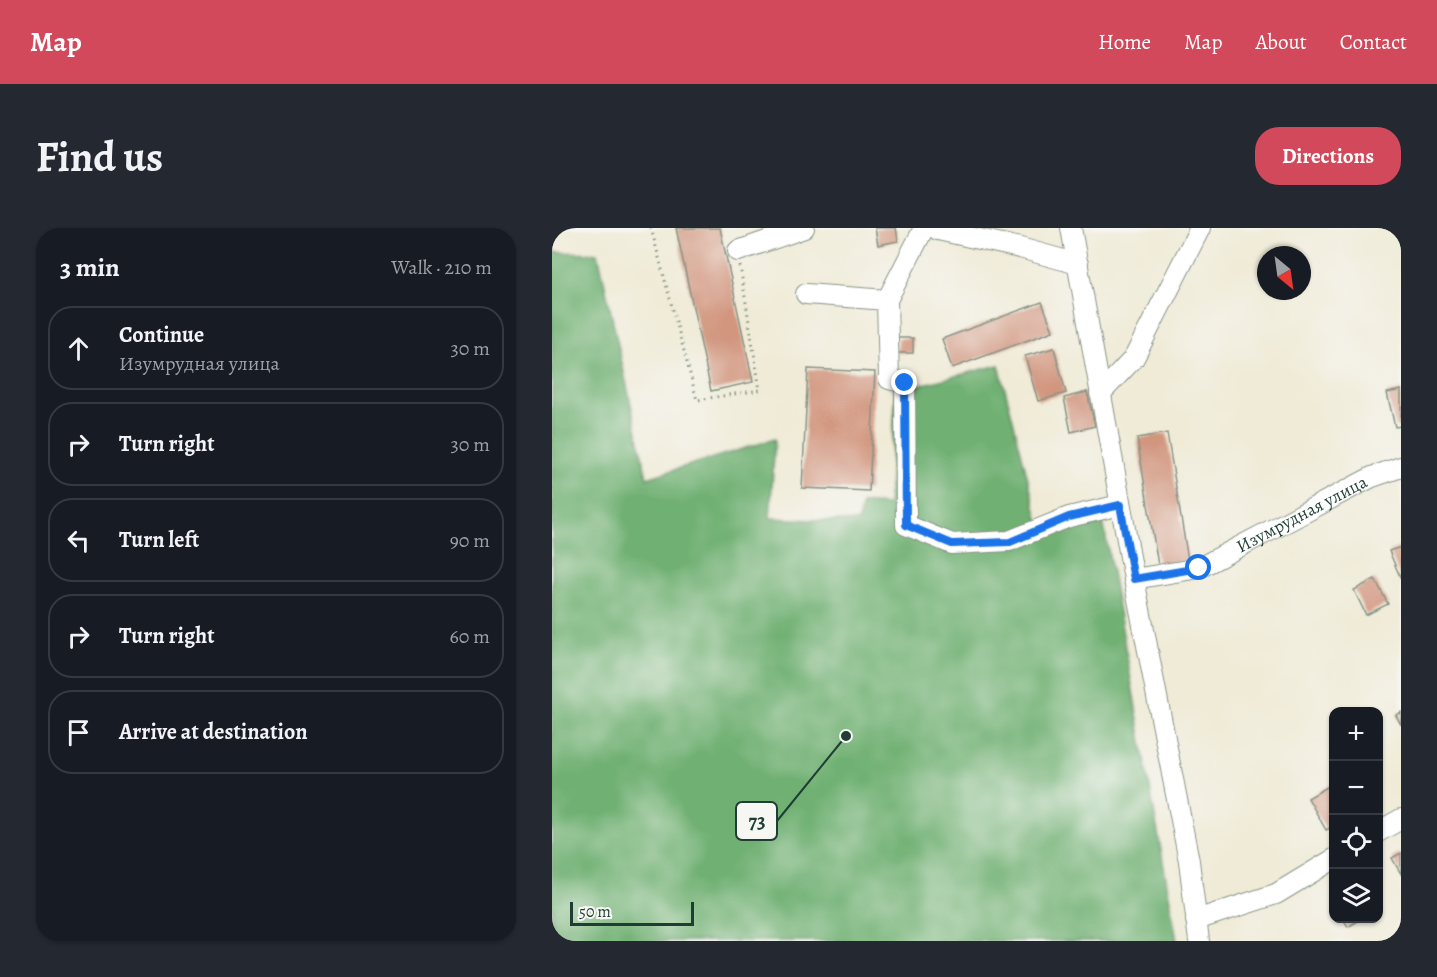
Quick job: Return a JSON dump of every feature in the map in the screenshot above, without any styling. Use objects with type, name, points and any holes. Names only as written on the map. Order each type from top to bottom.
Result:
[{"type":"street","points":[[738,251],[804,228]]},
{"type":"street","points":[[924,228],[887,300],[890,379],[905,383],[906,525],[952,544],[1010,542],[1069,517],[1120,505]]},
{"type":"street","points":[[936,228],[1077,264]]},
{"type":"street","points":[[1071,228],[1120,505],[1189,861],[1199,941]]},
{"type":"street","points":[[1100,394],[1134,358],[1200,228]]},
{"type":"street","points":[[806,294],[887,300]]},
{"type":"street","name":"Изумрудная улица","points":[[1134,579],[1199,568],[1372,477],[1401,468]]},
{"type":"street","points":[[1383,829],[1401,819]]},
{"type":"street","points":[[1196,920],[1275,894],[1329,862]]},
{"type":"path","points":[[651,228],[697,400],[760,390],[738,251]]},
{"type":"green space","points":[[552,252],[598,253],[647,478],[775,439],[770,518],[858,522],[862,503],[888,505],[896,391],[999,365],[1041,530],[1102,515],[1177,941],[552,941]]},
{"type":"building","points":[[676,228],[720,228],[753,382],[711,391]]},
{"type":"building","points":[[875,228],[896,228],[898,241],[878,245]]},
{"type":"building","points":[[1042,302],[1053,331],[952,368],[942,339]]},
{"type":"building","points":[[898,338],[913,338],[913,353],[897,353]]},
{"type":"building","points":[[1054,348],[1066,393],[1038,401],[1025,356]]},
{"type":"building","points":[[808,369],[875,372],[869,491],[802,488]]},
{"type":"building","points":[[1401,390],[1401,426],[1395,427],[1387,393]]},
{"type":"building","points":[[1087,392],[1095,426],[1071,432],[1064,398]]},
{"type":"building","points":[[1167,433],[1188,560],[1158,565],[1137,438]]},
{"type":"building","points":[[1401,547],[1401,579],[1389,551]]},
{"type":"building","points":[[1375,579],[1388,604],[1366,615],[1354,590]]},
{"type":"building","points":[[1401,712],[1401,725],[1396,715]]},
{"type":"building","points":[[1329,786],[1329,828],[1326,830],[1308,798]]},
{"type":"building","points":[[1401,853],[1401,874],[1392,858]]},
{"type":"place","name":"73","points":[[846,736]]},
{"type":"route","points":[[905,383],[906,525],[952,544],[1010,542],[1069,517],[1120,505],[1134,579],[1199,568]]}]
